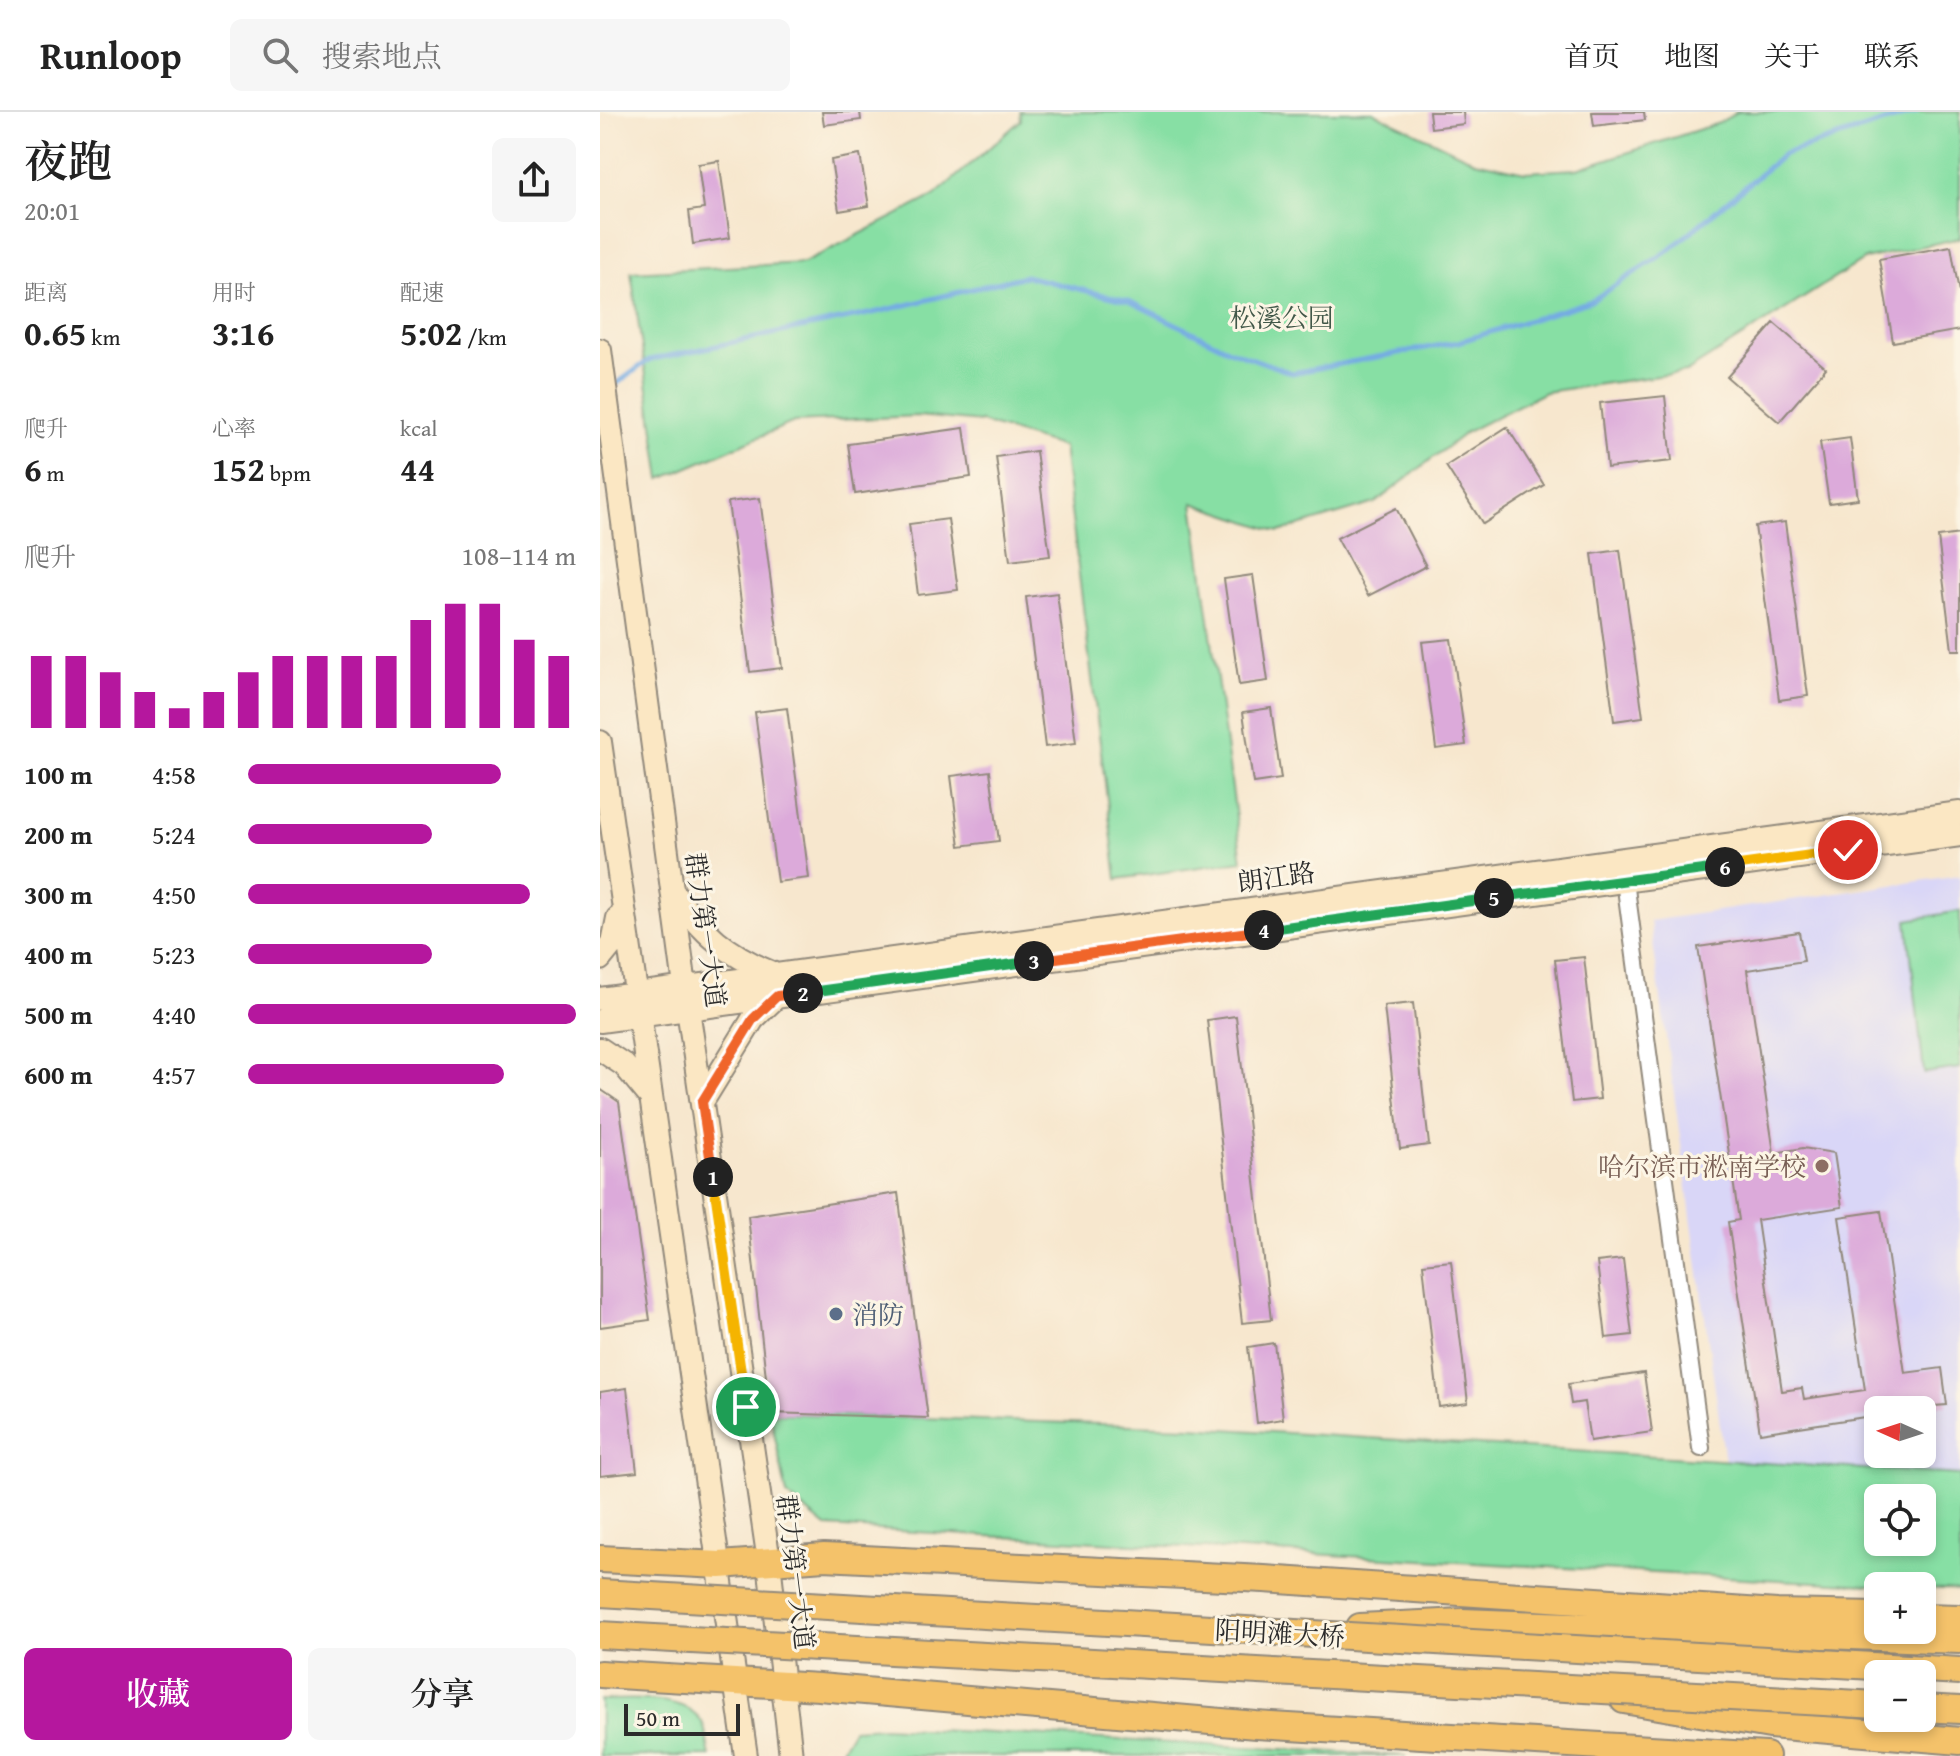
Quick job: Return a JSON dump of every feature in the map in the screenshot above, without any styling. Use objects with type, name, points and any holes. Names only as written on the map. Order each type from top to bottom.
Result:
[{"type":"highway","points":[[600,1559],[720,1565],[824,1557],[1264,1579],[1777,1613],[1864,1615]]},
{"type":"highway","name":"阳明滩大桥","points":[[600,1593],[1960,1671]]},
{"type":"highway","points":[[1936,1617],[1960,1618]]},
{"type":"highway","points":[[1262,1632],[1462,1622],[1960,1640]]},
{"type":"highway","name":"阳明滩大桥","points":[[600,1635],[1864,1704]]},
{"type":"highway","points":[[600,1674],[782,1684],[1256,1725],[1766,1756]]},
{"type":"highway","points":[[1534,1685],[1770,1725],[1960,1741]]},
{"type":"highway","points":[[1936,1709],[1960,1710]]},
{"type":"main road","name":"群力第一大道","points":[[600,350],[623,503],[671,889],[769,1562],[791,1756]]},
{"type":"main road","points":[[600,742],[648,1094],[746,1756]]},
{"type":"main road","name":"朗江路","points":[[600,999],[688,1009],[775,985],[1960,813]]},
{"type":"main road","name":"朗江路","points":[[600,1021],[685,985],[775,985],[1625,881],[1960,835]]},
{"type":"main road","points":[[671,889],[699,927],[775,985],[702,1102]]},
{"type":"main road","points":[[600,959],[613,943],[622,901]]},
{"type":"main road","points":[[600,1049],[624,1065],[648,1094]]},
{"type":"street","points":[[1625,881],[1701,1448]]},
{"type":"shaded area","name":"哈尔滨市淞南学校","points":[[1960,875],[1960,1475],[1725,1461],[1650,921]]},
{"type":"green space","name":"松溪公园","points":[[1020,112],[1373,112],[1475,161],[1525,172],[1577,169],[1719,123],[1737,112],[1960,112],[1960,238],[1865,259],[1686,372],[1545,392],[1466,432],[1375,503],[1279,532],[1193,503],[1242,861],[1117,879],[1063,447],[981,422],[918,416],[794,422],[661,479],[631,272],[804,263],[934,196],[1021,120]]},
{"type":"green space","points":[[1960,911],[1960,1068],[1924,1073],[1907,920]]},
{"type":"green space","points":[[770,1413],[1191,1427],[1960,1475],[1960,1590],[1936,1589],[1936,1572],[1864,1572],[1864,1585],[826,1527],[787,1495]]},
{"type":"green space","points":[[639,1699],[680,1705],[700,1719],[710,1756],[600,1756],[600,1700]]},
{"type":"green space","points":[[884,1727],[1406,1756],[837,1756],[853,1729]]},
{"type":"building","points":[[822,112],[860,112],[861,120],[824,125]]},
{"type":"building","points":[[1429,112],[1463,112],[1464,124],[1431,128]]},
{"type":"building","points":[[1592,112],[1644,112],[1645,120],[1594,126]]},
{"type":"building","points":[[860,155],[869,206],[839,211],[831,160]]},
{"type":"building","points":[[719,161],[730,238],[693,244],[689,211],[704,209],[698,164]]},
{"type":"building","points":[[1951,246],[1960,298],[1960,330],[1893,342],[1879,259]]},
{"type":"building","points":[[1774,323],[1826,368],[1779,422],[1727,377]]},
{"type":"building","points":[[1665,396],[1672,461],[1607,468],[1600,403]]},
{"type":"building","points":[[1507,427],[1544,485],[1483,524],[1446,466]]},
{"type":"building","points":[[964,428],[971,477],[855,494],[848,444]]},
{"type":"building","points":[[1850,438],[1858,499],[1829,503],[1820,442]]},
{"type":"building","points":[[1036,451],[1050,556],[1010,561],[996,457]]},
{"type":"building","points":[[760,498],[782,668],[750,672],[728,502]]},
{"type":"building","points":[[1396,508],[1426,566],[1368,596],[1337,538]]},
{"type":"building","points":[[948,519],[958,590],[918,595],[909,524]]},
{"type":"building","points":[[1785,522],[1808,696],[1779,700],[1755,526]]},
{"type":"building","points":[[1960,534],[1960,650],[1952,650],[1938,537]]},
{"type":"building","points":[[1620,550],[1643,717],[1614,721],[1592,554]]},
{"type":"building","points":[[1253,575],[1268,681],[1239,685],[1224,579]]},
{"type":"building","points":[[1057,593],[1076,743],[1045,747],[1026,597]]},
{"type":"building","points":[[1451,639],[1466,745],[1436,749],[1422,642]]},
{"type":"building","points":[[787,708],[809,878],[777,882],[755,712]]},
{"type":"building","points":[[1271,708],[1281,779],[1253,783],[1243,712]]},
{"type":"building","points":[[990,771],[999,841],[960,846],[951,776]]},
{"type":"building","points":[[1799,932],[1804,961],[1747,970],[1774,1153],[1803,1148],[1834,1153],[1842,1207],[1757,1220],[1782,1391],[1802,1388],[1804,1399],[1865,1390],[1839,1217],[1881,1211],[1905,1373],[1942,1368],[1947,1405],[1936,1406],[1936,1396],[1864,1396],[1864,1417],[1760,1433],[1728,1222],[1739,1220],[1698,947]]},
{"type":"building","points":[[1584,957],[1600,1099],[1572,1102],[1555,960]]},
{"type":"building","points":[[1413,1003],[1429,1145],[1400,1149],[1384,1006]]},
{"type":"building","points":[[1236,1016],[1271,1320],[1242,1323],[1207,1020]]},
{"type":"building","points":[[600,1089],[619,1102],[650,1320],[600,1327]]},
{"type":"building","name":"消防","points":[[898,1193],[928,1418],[770,1413],[748,1216]]},
{"type":"building","points":[[1623,1259],[1632,1335],[1606,1338],[1597,1262]]},
{"type":"building","points":[[1451,1261],[1468,1403],[1439,1407],[1423,1264]]},
{"type":"building","points":[[1274,1343],[1283,1419],[1257,1423],[1248,1347]]},
{"type":"building","points":[[1644,1373],[1652,1432],[1590,1441],[1584,1402],[1571,1404],[1568,1384]]},
{"type":"building","points":[[627,1388],[637,1472],[600,1476],[600,1392]]},
{"type":"waterway","points":[[611,388],[649,360],[882,311],[1025,276],[1129,301],[1229,350],[1292,373],[1458,342],[1591,301],[1668,251],[1784,154],[1916,112]]},
{"type":"place","name":"哈尔滨市淞南学校","points":[[1822,1166]]},
{"type":"place","name":"消防","points":[[836,1314]]},
{"type":"route","points":[[746,1407],[702,1102],[753,1019],[777,996],[1848,850]]}]
